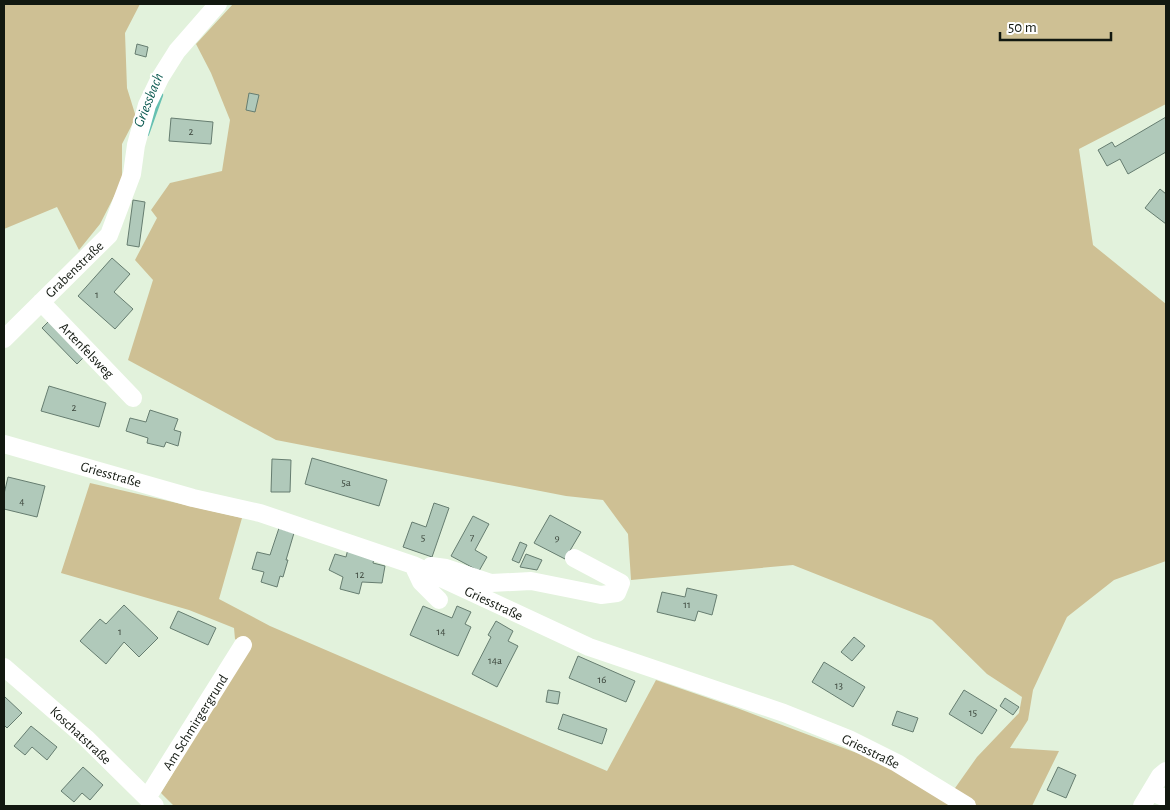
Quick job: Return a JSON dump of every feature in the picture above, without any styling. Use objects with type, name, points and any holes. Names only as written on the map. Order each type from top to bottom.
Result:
[{"type":"street","name":"Grabenstraße","points":[[4,339],[109,235],[132,174],[136,145],[147,105],[176,51],[218,4]]},
{"type":"street","name":"Artenfelsweg","points":[[41,302],[133,398]]},
{"type":"street","name":"Griesstraße","points":[[4,444],[194,498],[260,513],[413,565],[589,647],[784,714],[849,739],[897,763],[967,806]]},
{"type":"street","points":[[413,565],[446,568],[491,583],[531,581],[601,595],[617,593],[621,583],[574,558]]},
{"type":"street","points":[[413,565],[421,582],[439,600]]},
{"type":"street","name":"Am Schmirgergrund","points":[[151,802],[243,645]]},
{"type":"street","name":"Koschatstraße","points":[[4,667],[86,738],[151,802]]},
{"type":"street","points":[[1153,798],[1160,776],[1166,771]]},
{"type":"shaded area","points":[[4,4],[140,4],[125,33],[127,88],[136,117],[122,144],[122,181],[100,224],[79,250],[57,207],[4,229]]},
{"type":"shaded area","points":[[233,4],[1166,4],[1166,104],[1079,149],[1093,245],[1166,304],[1166,561],[1114,580],[1067,617],[1033,690],[1028,720],[1010,748],[1059,751],[1032,806],[174,806],[161,793],[248,647],[235,639],[234,628],[189,610],[61,573],[90,483],[242,518],[219,599],[270,626],[607,771],[656,680],[889,765],[948,798],[977,757],[1019,713],[1022,697],[987,674],[932,620],[793,565],[631,580],[628,534],[603,500],[566,496],[276,440],[128,360],[153,280],[135,260],[157,218],[151,210],[170,183],[222,171],[230,120],[211,73],[196,44]]},
{"type":"building","points":[[137,44],[148,47],[146,57],[135,54]]},
{"type":"building","points":[[249,93],[259,95],[255,112],[246,110]]},
{"type":"building","points":[[1166,117],[1166,152],[1128,174],[1120,159],[1107,166],[1098,150],[1112,142],[1115,147]]},
{"type":"building","points":[[171,118],[213,122],[211,144],[169,141]]},
{"type":"building","points":[[1160,189],[1166,194],[1166,224],[1145,208]]},
{"type":"building","points":[[133,200],[145,202],[139,247],[127,245]]},
{"type":"building","points":[[112,258],[130,274],[114,292],[133,309],[115,329],[78,296]]},
{"type":"building","points":[[51,319],[86,355],[77,364],[42,328]]},
{"type":"building","points":[[49,386],[106,403],[99,427],[41,411]]},
{"type":"building","points":[[150,410],[178,419],[174,430],[181,432],[178,446],[166,442],[164,447],[147,443],[148,438],[126,431],[130,418],[146,422]]},
{"type":"building","points":[[312,458],[387,480],[379,506],[305,484]]},
{"type":"building","points":[[272,459],[291,460],[290,492],[271,492]]},
{"type":"building","points":[[8,477],[45,486],[37,517],[4,509],[4,494]]},
{"type":"building","points":[[434,503],[449,508],[432,557],[403,547],[412,522],[426,527]]},
{"type":"building","points":[[550,515],[581,532],[565,559],[534,543]]},
{"type":"building","points":[[473,516],[489,524],[475,550],[487,557],[479,571],[451,556]]},
{"type":"building","points":[[279,528],[294,533],[283,577],[280,576],[277,587],[261,582],[264,572],[252,569],[257,552],[270,555]]},
{"type":"building","points":[[520,542],[527,545],[519,563],[512,560]]},
{"type":"building","points":[[348,549],[374,558],[373,563],[385,566],[382,583],[362,582],[359,594],[340,589],[343,577],[329,570],[335,554],[346,557]]},
{"type":"building","points":[[526,554],[542,560],[537,570],[520,567]]},
{"type":"building","points":[[687,588],[717,595],[712,615],[698,611],[695,621],[657,612],[662,592],[685,597]]},
{"type":"building","points":[[124,605],[158,638],[139,657],[124,642],[106,664],[80,641],[100,619],[106,624]]},
{"type":"building","points":[[423,606],[452,618],[457,606],[471,612],[465,624],[471,627],[458,656],[410,635]]},
{"type":"building","points":[[178,611],[216,628],[208,645],[170,628]]},
{"type":"building","points":[[496,621],[513,631],[508,641],[518,646],[497,687],[472,674],[491,637],[488,635]]},
{"type":"building","points":[[854,637],[865,646],[852,661],[841,652]]},
{"type":"building","points":[[578,656],[635,681],[626,702],[569,678]]},
{"type":"building","points":[[824,662],[865,687],[853,707],[812,682]]},
{"type":"building","points":[[548,690],[560,692],[558,704],[546,702]]},
{"type":"building","points":[[964,690],[997,710],[982,734],[949,714]]},
{"type":"building","points":[[5,697],[22,713],[7,728],[4,725]]},
{"type":"building","points":[[1005,698],[1019,707],[1013,715],[1000,706]]},
{"type":"building","points":[[897,711],[918,718],[913,732],[892,725]]},
{"type":"building","points":[[563,714],[607,729],[602,744],[558,729]]},
{"type":"building","points":[[31,726],[57,747],[47,760],[32,747],[25,755],[14,746]]},
{"type":"building","points":[[83,767],[103,785],[90,800],[82,793],[74,802],[61,791]]},
{"type":"building","points":[[1058,767],[1076,775],[1066,798],[1047,790]]},
{"type":"waterway","name":"Griessbach","points":[[147,134],[161,95]]}]
